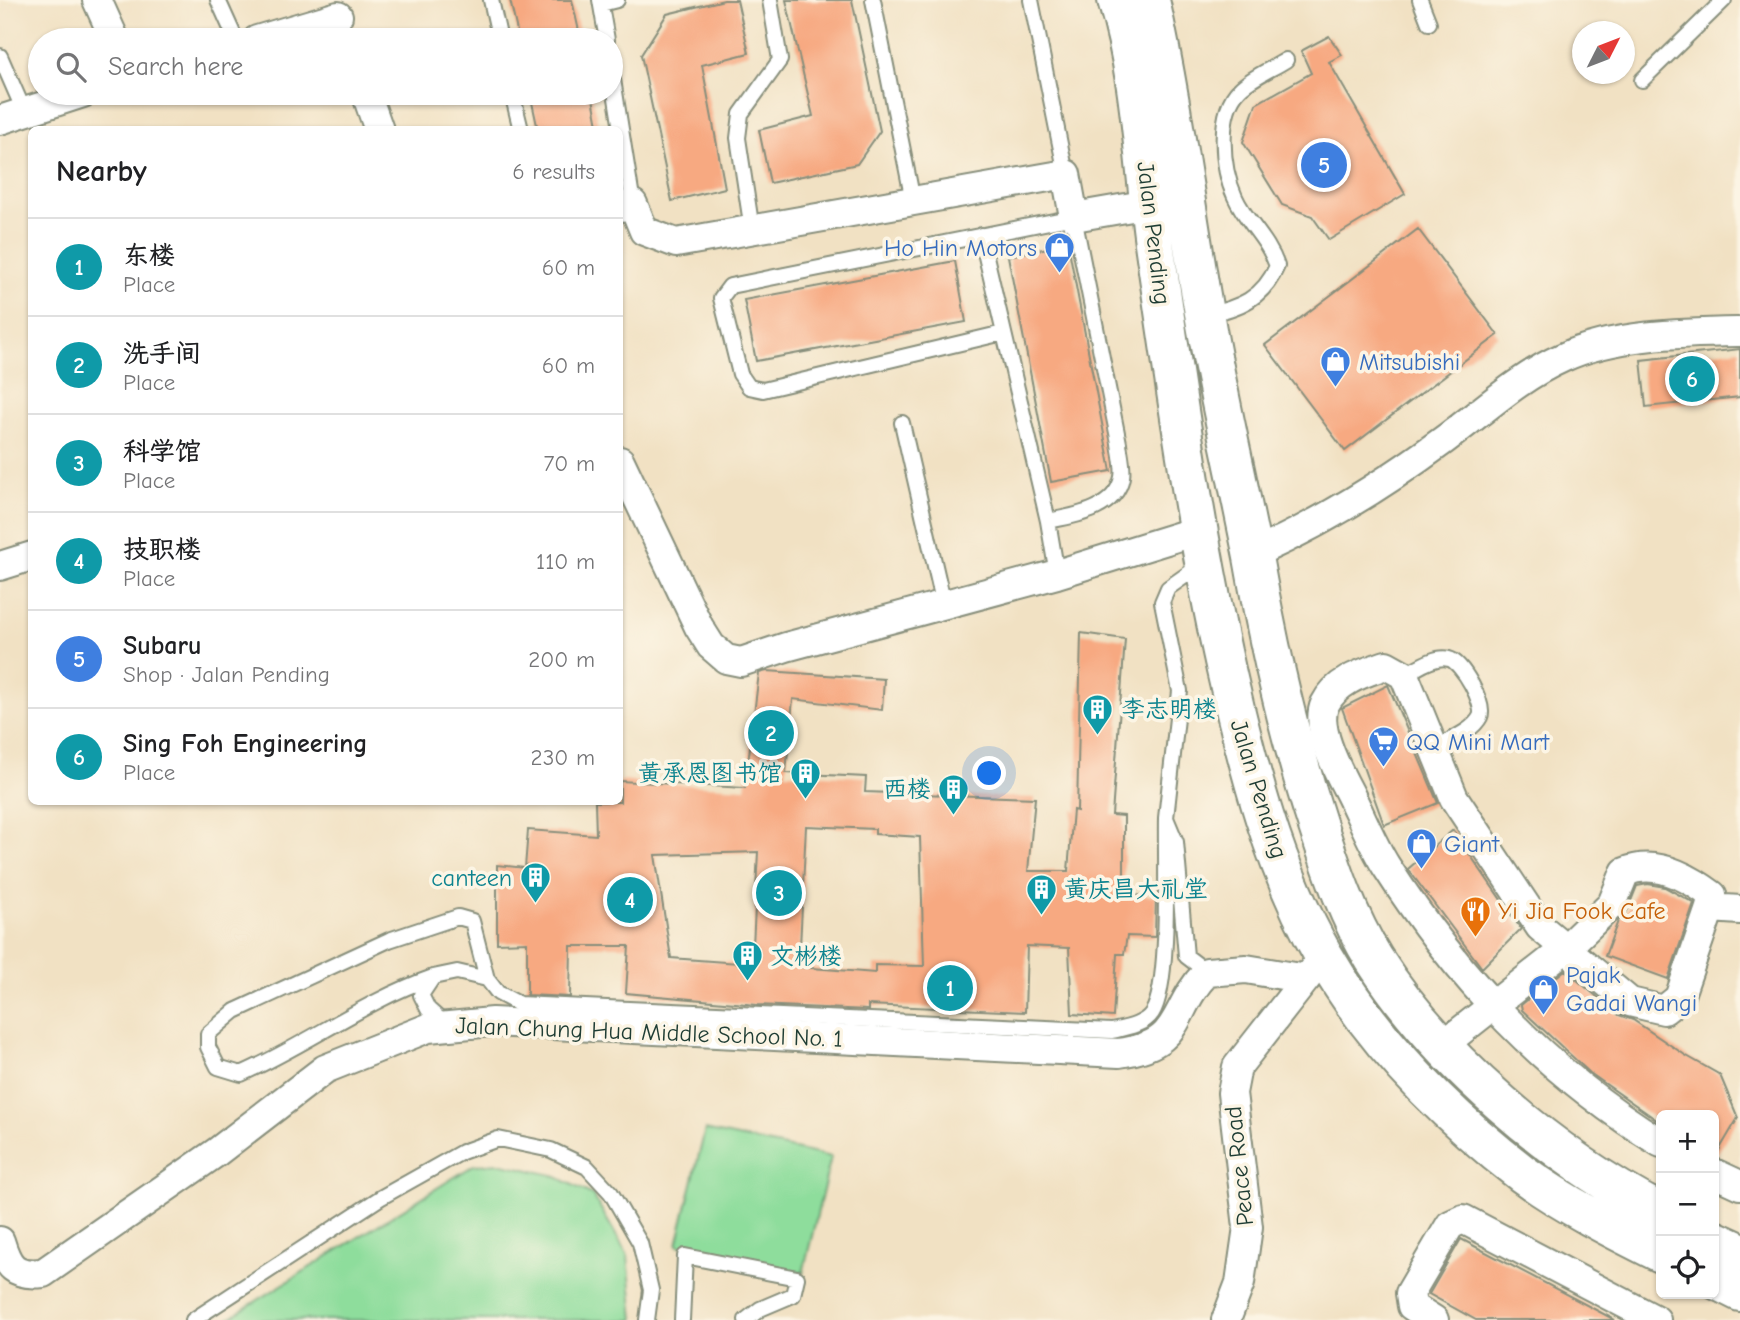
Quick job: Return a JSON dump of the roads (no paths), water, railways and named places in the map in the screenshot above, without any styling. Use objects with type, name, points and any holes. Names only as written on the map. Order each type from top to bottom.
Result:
[{"type":"main road","name":"Jalan Pending","points":[[1117,0],[1140,111],[1149,204],[1199,547],[1245,755],[1285,871],[1314,967],[1352,999],[1403,1063],[1450,1112],[1525,1175],[1619,1232],[1656,1250]]},
{"type":"main road","name":"Jalan Pending","points":[[1150,0],[1171,105],[1205,316],[1252,554],[1310,742],[1338,889],[1374,958],[1413,1013],[1471,1077],[1553,1144],[1656,1210]]},
{"type":"main road","points":[[1719,1242],[1740,1252]]},
{"type":"main road","points":[[1719,1282],[1740,1292]]},
{"type":"street","points":[[97,0],[110,28]]},
{"type":"street","points":[[304,28],[339,19]]},
{"type":"street","points":[[12,115],[44,105]]},
{"type":"street","points":[[370,105],[378,126]]},
{"type":"street","points":[[626,206],[644,231],[676,243],[1066,174],[1074,217],[1149,204]]},
{"type":"street","points":[[1252,554],[1302,532],[1353,503],[1522,382],[1562,357],[1624,340],[1680,333],[1740,332]]},
{"type":"street","points":[[623,467],[699,627],[711,646],[726,659],[741,662],[1057,574],[1199,547]]},
{"type":"street","points":[[0,566],[28,557]]},
{"type":"street","points":[[1443,1045],[1492,1005],[1565,949],[1612,904],[1625,872],[1638,866],[1673,872],[1712,895],[1679,998],[1664,1010],[1630,1002],[1565,949],[1541,927],[1485,848],[1454,798],[1436,748],[1404,675],[1386,665],[1348,678],[1325,704],[1322,720],[1310,742],[1332,759],[1384,864],[1449,957],[1492,1005],[1546,1061],[1609,1111],[1656,1140]]},
{"type":"street","points":[[1710,908],[1740,909]]},
{"type":"street","points":[[1207,972],[1314,967]]},
{"type":"street","name":"Peace Road","points":[[1226,1320],[1240,1283],[1248,1227],[1232,1093],[1237,1067],[1314,967]]},
{"type":"street","name":"Jalan Chung Hua Middle School No. 1","points":[[1,1243],[7,1263],[25,1275],[43,1273],[217,1152],[325,1069],[371,1048],[445,1024],[480,1023],[1119,1053],[1145,1050],[1170,1033],[1193,987],[1207,972]]},
{"type":"street","points":[[1719,1175],[1740,1185]]},
{"type":"street","points":[[1434,1320],[1412,1306],[1410,1293],[1450,1225],[1463,1219],[1656,1320]]},
{"type":"lane","points":[[218,0],[231,28]]},
{"type":"lane","points":[[491,0],[497,28]]},
{"type":"lane","points":[[605,28],[600,2],[617,0]]},
{"type":"lane","points":[[752,230],[738,138],[741,114],[780,60],[770,0]]},
{"type":"lane","points":[[873,0],[913,201]]},
{"type":"lane","points":[[1031,0],[1066,174]]},
{"type":"lane","points":[[1420,0],[1429,23]]},
{"type":"lane","points":[[1642,80],[1724,0]]},
{"type":"lane","points":[[0,56],[12,115]]},
{"type":"lane","points":[[1205,316],[1239,307],[1250,301],[1271,280],[1277,266],[1271,247],[1235,197],[1224,153],[1224,116],[1240,89],[1286,60]]},
{"type":"lane","points":[[515,105],[519,126]]},
{"type":"lane","points":[[615,105],[617,126]]},
{"type":"lane","points":[[623,178],[626,206]]},
{"type":"lane","points":[[1003,333],[763,390],[749,387],[740,374],[721,298],[730,286],[1074,217],[1119,443],[1122,478],[1108,499],[1091,512],[1048,522]]},
{"type":"lane","points":[[981,235],[1048,522],[1057,574]]},
{"type":"lane","points":[[902,422],[944,604]]},
{"type":"lane","points":[[487,979],[457,972],[433,977],[368,1004],[278,1058],[241,1074],[218,1067],[208,1047],[208,1034],[235,1011],[389,940],[458,916],[472,921],[487,979],[498,993],[519,1004],[1112,1031],[1134,1026],[1152,1014],[1162,978],[1166,818],[1180,691],[1162,602],[1168,588],[1199,547]]},
{"type":"lane","points":[[1404,675],[1439,658],[1450,659],[1462,668],[1482,707],[1481,716],[1474,725],[1436,748]]},
{"type":"lane","points":[[1166,818],[1176,842],[1186,956],[1207,972]]},
{"type":"lane","points":[[433,977],[421,995],[428,1009],[445,1024]]},
{"type":"lane","points":[[480,1023],[498,1010],[498,993]]},
{"type":"lane","points":[[193,1320],[380,1198],[463,1152],[498,1139],[551,1150],[587,1167],[611,1193],[640,1242],[651,1290],[647,1320]]},
{"type":"lane","points":[[681,1320],[684,1256],[797,1278],[793,1295],[760,1309],[746,1320]]},
{"type":"place","name":"Subaru","points":[[1324,165]]},
{"type":"place","name":"Ho Hin Motors","points":[[1060,275]]},
{"type":"place","name":"Sing Foh Engineering","points":[[1692,379]]},
{"type":"place","name":"Mitsubishi","points":[[1336,389]]},
{"type":"place","name":"洗手间","points":[[771,733]]},
{"type":"place","name":"李志明楼","points":[[1098,736]]},
{"type":"place","name":"QQ Mini Mart","points":[[1383,769]]},
{"type":"place","name":"黄承恩图书馆","points":[[805,800]]},
{"type":"place","name":"西楼","points":[[954,816]]},
{"type":"place","name":"Giant","points":[[1421,871]]},
{"type":"place","name":"科学馆","points":[[779,893]]},
{"type":"place","name":"技职楼","points":[[630,900]]},
{"type":"place","name":"canteen","points":[[535,905]]},
{"type":"place","name":"黄庆昌大礼堂","points":[[1041,916]]},
{"type":"place","name":"Yi Jia Fook Cafe","points":[[1475,938]]},
{"type":"place","name":"文彬楼","points":[[747,983]]},
{"type":"place","name":"东楼","points":[[950,988]]},
{"type":"place","name":"Pajak Gadai Wangi","points":[[1543,1016]]}]
